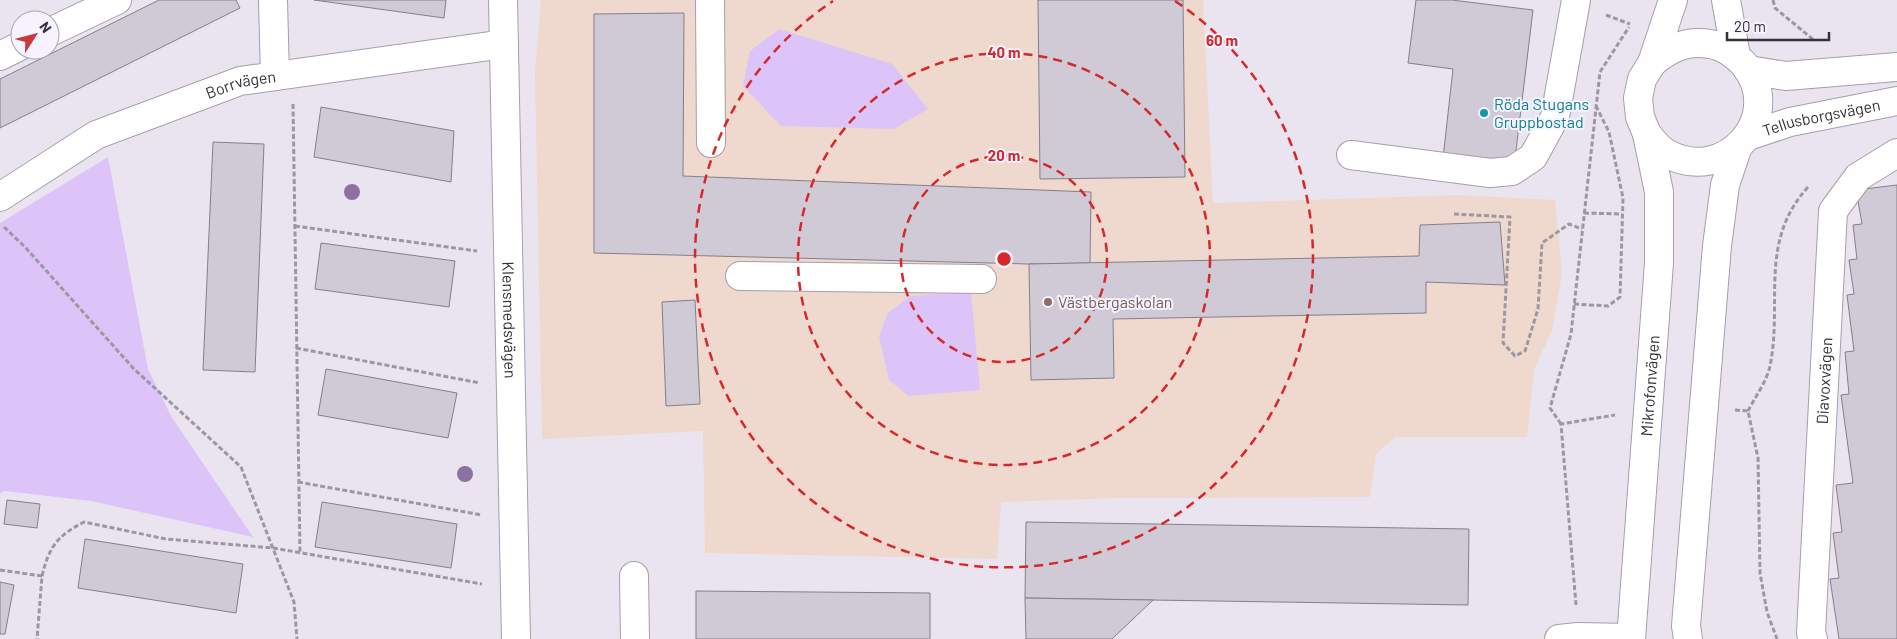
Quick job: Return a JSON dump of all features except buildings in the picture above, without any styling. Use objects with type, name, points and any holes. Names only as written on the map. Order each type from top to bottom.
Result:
[{"type":"street","points":[[60,27],[117,0]]},
{"type":"street","points":[[273,0],[283,75]]},
{"type":"street","name":"Klensmedsvägen","points":[[503,0],[516,639]]},
{"type":"street","points":[[710,0],[710,143]]},
{"type":"street","points":[[1351,155],[1490,173],[1512,171],[1532,157],[1555,117],[1576,0]]},
{"type":"street","name":"Mikrofonvägen","points":[[1568,638],[1631,638],[1659,263],[1659,192],[1647,134],[1640,117],[1638,98],[1642,79],[1652,63],[1673,0]]},
{"type":"street","points":[[1688,639],[1687,619],[1717,246],[1725,184],[1742,142],[1755,121],[1758,104],[1756,86],[1742,63],[1726,0]]},
{"type":"street","name":"Mikrofonvägen","points":[[1652,63],[1666,51],[1684,44],[1703,42],[1721,46],[1742,63]]},
{"type":"street","name":"Borrvägen","points":[[0,197],[96,135],[240,80],[504,44]]},
{"type":"street","points":[[1742,63],[1786,76],[1897,66]]},
{"type":"street","name":"Tellusborgsvägen","points":[[1742,142],[1790,122],[1897,101]]},
{"type":"street","name":"Mikrofonvägen","points":[[1647,134],[1665,152],[1688,162],[1714,160],[1742,142]]},
{"type":"street","name":"Diavoxvägen","points":[[1814,639],[1811,633],[1833,210],[1858,177],[1897,153]]},
{"type":"street","points":[[740,276],[982,279]]},
{"type":"street","points":[[634,576],[635,639]]},
{"type":"path","points":[[1773,0],[1776,8],[1818,44]]},
{"type":"path","points":[[1568,638],[1561,424],[1550,408],[1571,334],[1600,72],[1633,16]]},
{"type":"path","points":[[283,75],[295,226],[300,553]]},
{"type":"path","points":[[1574,304],[1608,306],[1620,297],[1623,198],[1609,132],[1596,106]]},
{"type":"path","points":[[1777,639],[1767,612],[1760,573],[1758,458],[1748,411],[1770,367],[1774,263],[1780,236],[1799,197],[1812,183]]},
{"type":"path","points":[[1584,213],[1622,214]]},
{"type":"path","points":[[1454,214],[1510,216],[1503,343],[1514,356],[1525,351],[1538,308],[1542,243],[1568,224],[1582,229]]},
{"type":"path","points":[[0,224],[25,247],[134,369],[241,467],[294,602],[297,639]]},
{"type":"path","points":[[295,226],[508,256]]},
{"type":"path","points":[[296,348],[511,389]]},
{"type":"path","points":[[1733,410],[1748,411]]},
{"type":"path","points":[[1561,424],[1623,414]]},
{"type":"path","points":[[298,482],[514,520]]},
{"type":"path","points":[[36,639],[42,576],[47,554],[64,533],[84,522],[166,539],[273,548],[515,590]]},
{"type":"path","points":[[0,570],[42,576]]},
{"type":"shaded area","name":"Västbergaskolan","points":[[541,0],[1203,0],[1213,203],[1458,195],[1555,200],[1562,274],[1552,330],[1534,370],[1527,437],[1395,437],[1376,454],[1370,497],[1118,498],[1001,502],[997,559],[705,553],[703,431],[542,439],[535,73]]},
{"type":"shaded area","points":[[779,29],[892,64],[928,109],[894,129],[781,126],[743,86],[750,51]]},
{"type":"shaded area","points":[[108,157],[148,369],[171,416],[253,537],[91,501],[5,491],[0,493],[0,223]]},
{"type":"shaded area","points":[[971,292],[980,390],[909,396],[889,380],[879,336],[888,313],[910,296]]},
{"type":"place","name":"Röda Stugans Gruppbostad","points":[[1484,113]]},
{"type":"place","name":"Västbergaskolan","points":[[1048,302]]}]
